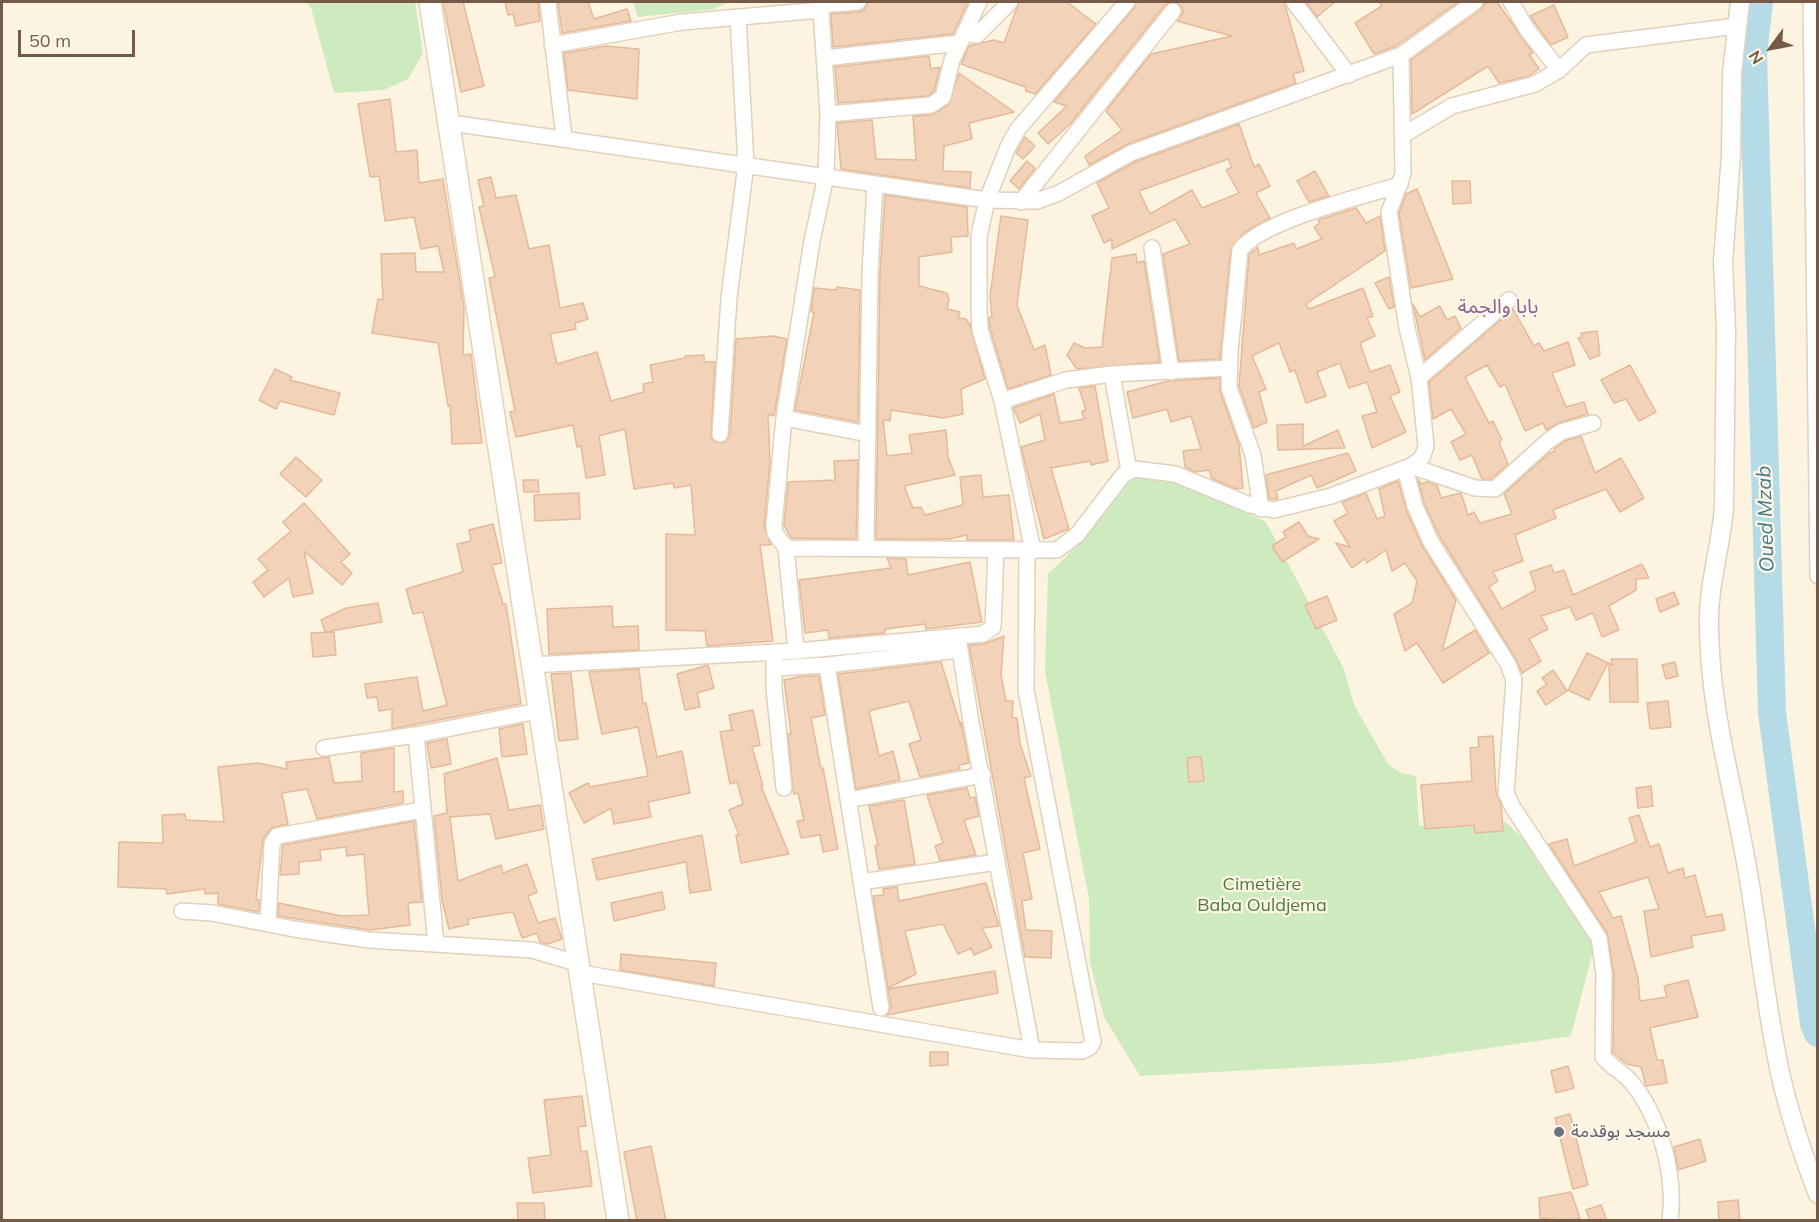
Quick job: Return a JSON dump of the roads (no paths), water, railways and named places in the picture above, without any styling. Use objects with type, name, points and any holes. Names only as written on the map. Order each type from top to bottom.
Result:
[{"type":"main road","points":[[430,2],[451,123],[531,665],[618,1221]]},
{"type":"street","points":[[548,2],[564,137]]},
{"type":"street","points":[[552,45],[745,11],[858,2]]},
{"type":"street","points":[[828,114],[931,105],[938,102],[943,97],[952,60],[979,2]]},
{"type":"street","points":[[825,58],[977,35],[1010,2]]},
{"type":"street","points":[[1294,2],[1349,75]]},
{"type":"street","points":[[1511,2],[1528,31],[1559,70]]},
{"type":"street","points":[[1740,2],[1736,26],[1723,262],[1726,329],[1724,507],[1722,533],[1714,566],[1709,622],[1711,678],[1720,741],[1746,860],[1780,1076],[1796,1136],[1818,1194]]},
{"type":"street","points":[[1811,2],[1817,573]]},
{"type":"street","points":[[182,911],[212,912],[268,924],[369,940],[532,950],[580,968],[1032,1050],[1082,1051],[1090,1047],[1093,1042],[1026,690],[1030,551],[1002,401],[980,330],[980,236],[987,200],[1008,147],[1018,129],[1122,3]]},
{"type":"street","points":[[451,123],[564,137],[987,200],[1036,201],[1059,193],[1131,153],[1401,55],[1468,4]]},
{"type":"street","points":[[796,651],[786,548],[775,533],[774,525],[784,418],[812,241],[826,176],[828,114],[820,6]]},
{"type":"street","points":[[720,434],[729,298],[746,164],[745,11]]},
{"type":"street","points":[[1021,202],[1173,11]]},
{"type":"street","points":[[1403,135],[1452,106],[1535,84],[1559,70],[1577,50],[1594,42],[1736,26]]},
{"type":"street","points":[[786,548],[1057,550],[1069,543],[1129,471],[1143,469],[1175,474],[1261,509],[1288,508],[1320,499],[1408,467],[1426,452],[1419,378],[1407,328],[1389,212],[1403,174],[1401,55]]},
{"type":"street","points":[[866,548],[870,273],[875,184]]},
{"type":"street","points":[[1261,509],[1253,455],[1232,401],[1229,368],[1239,254],[1244,244],[1257,234],[1301,217],[1400,185]]},
{"type":"street","points":[[1152,248],[1171,372]]},
{"type":"street","points":[[1419,378],[1509,300]]},
{"type":"street","points":[[1002,401],[1066,380],[1112,374],[1229,368]]},
{"type":"street","points":[[1112,374],[1129,471]]},
{"type":"street","points":[[784,418],[868,434]]},
{"type":"street","points":[[1408,467],[1475,488],[1495,489],[1548,441],[1562,432],[1593,423]]},
{"type":"street","points":[[1408,467],[1414,506],[1431,542],[1512,673],[1514,709],[1506,793],[1512,806],[1599,938],[1603,954],[1604,1057],[1629,1079],[1647,1102],[1658,1133],[1671,1192],[1670,1221]]},
{"type":"street","points":[[774,668],[827,665],[959,643],[983,634],[993,627],[996,550]]},
{"type":"street","points":[[531,665],[959,643]]},
{"type":"street","points":[[959,643],[1032,1050]]},
{"type":"street","points":[[774,652],[774,688],[784,788]]},
{"type":"street","points":[[827,665],[881,1008]]},
{"type":"street","points":[[324,748],[417,735],[538,711]]},
{"type":"street","points":[[417,735],[422,810],[436,944]]},
{"type":"street","points":[[848,800],[983,775]]},
{"type":"street","points":[[268,924],[272,844],[277,836],[422,810]]},
{"type":"street","points":[[861,882],[997,862]]},
{"type":"waterway","name":"Oued Mzab","points":[[1759,2],[1753,55],[1772,713],[1814,1024],[1818,1033]]},
{"type":"place","name":"مسجد بوقدمة","points":[[1559,1132]]},
{"type":"district","name":"بابا والجمة","points":[[1498,307]]},
{"type":"park label","name":"Cimetière Baba Ouldjema","points":[[1262,895]]}]
